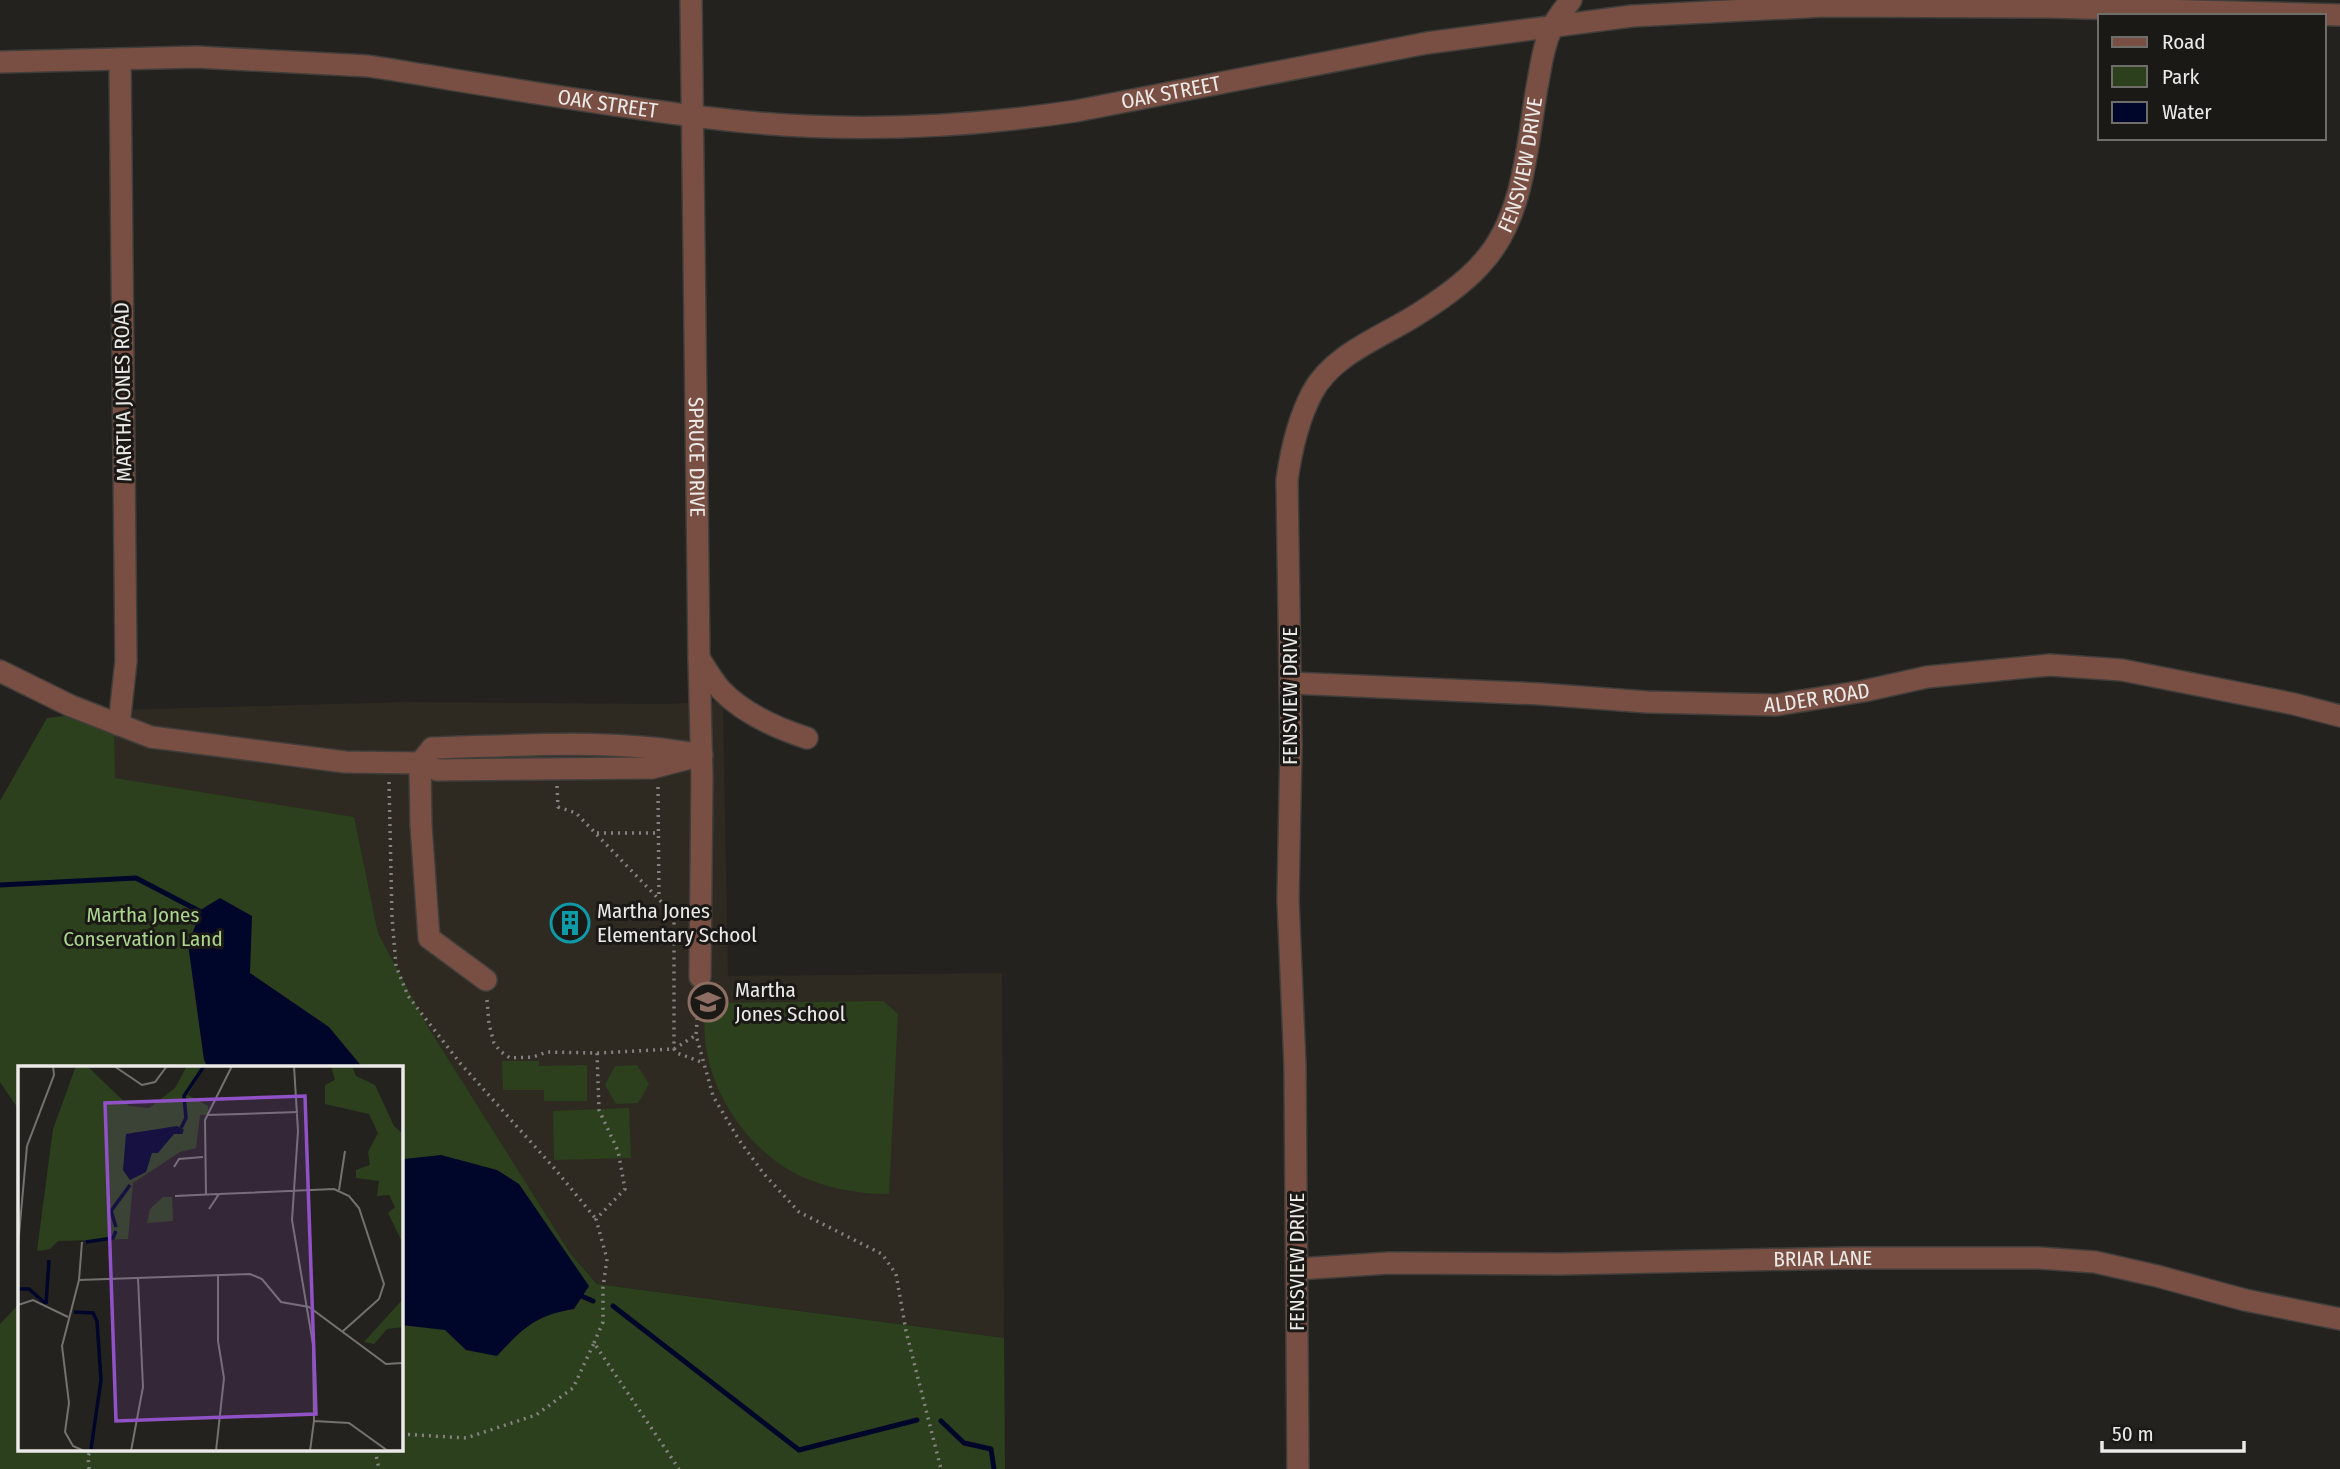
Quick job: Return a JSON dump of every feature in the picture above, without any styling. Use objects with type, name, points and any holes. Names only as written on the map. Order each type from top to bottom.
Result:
[{"type":"street","name":"SPRUCE DRIVE","points":[[691,0],[702,755],[700,977]]},
{"type":"street","name":"FENSVIEW DRIVE","points":[[1298,1469],[1295,1066],[1288,900],[1290,683],[1287,480],[1292,450],[1312,392],[1335,365],[1422,312],[1461,283],[1483,262],[1506,231],[1521,180],[1543,55],[1553,26],[1571,0]]},
{"type":"street","name":"OAK STREET","points":[[0,62],[234,58],[368,66],[692,116],[800,125],[907,126],[1038,117],[1427,43],[1632,16],[1825,6],[2048,7],[2304,14]]},
{"type":"street","name":"MARTHA JONES ROAD","points":[[120,60],[126,661],[120,725]]},
{"type":"street","points":[[699,658],[722,690],[754,716],[782,730],[807,738]]},
{"type":"street","name":"ALDER ROAD","points":[[1290,683],[1541,694],[1647,702],[1776,705],[1864,691],[1927,677],[2050,665],[2122,670],[2294,704],[2340,716]]},
{"type":"street","points":[[0,671],[71,706],[151,737],[345,762],[420,763],[437,770],[652,768],[702,755]]},
{"type":"street","points":[[486,980],[429,938],[421,825],[420,763],[432,748],[655,746],[702,755]]},
{"type":"street","name":"BRIAR LANE","points":[[1297,1269],[1389,1263],[1561,1264],[1844,1258],[2039,1258],[2095,1262],[2245,1300],[2340,1320]]},
{"type":"path","points":[[388,763],[396,966],[408,996],[460,1063],[555,1169],[596,1220],[607,1259],[603,1287],[603,1322],[573,1388],[536,1415],[466,1438],[402,1434]]},
{"type":"path","points":[[556,768],[558,807],[576,813],[674,915],[674,1049],[677,1053],[704,1063]]},
{"type":"path","points":[[658,777],[659,899]]},
{"type":"path","points":[[595,833],[657,833]]},
{"type":"path","points":[[700,977],[696,1035],[713,1096],[739,1140],[764,1174],[799,1212],[882,1254],[896,1274],[906,1331],[941,1469]]},
{"type":"path","points":[[486,980],[489,1024],[494,1043],[510,1058],[533,1057],[547,1052],[597,1053],[674,1049],[696,1035]]},
{"type":"path","points":[[596,1220],[625,1189],[618,1151],[599,1110],[597,1053]]},
{"type":"path","points":[[594,1343],[680,1469]]},
{"type":"path","points":[[89,1469],[90,1452]]},
{"type":"shaded area","name":"Martha Jones School","points":[[723,701],[728,976],[1002,973],[1004,1338],[598,1284],[570,1253],[428,1027],[378,933],[354,818],[115,778],[114,710],[404,702],[666,704]]},
{"type":"green space","name":"Martha Jones Conservation Land","points":[[114,710],[115,778],[354,817],[378,933],[428,1027],[570,1253],[597,1284],[1004,1338],[1005,1469],[0,1469],[0,1324],[18,1305],[18,1452],[402,1452],[402,1066],[18,1066],[18,1109],[0,1082],[0,801],[47,718]]},
{"type":"green space","points":[[883,1001],[898,1014],[889,1194],[849,1191],[810,1180],[786,1168],[764,1152],[728,1108],[716,1083],[708,1056],[704,1029],[707,1003]]},
{"type":"green space","points":[[502,1061],[539,1061],[539,1066],[587,1065],[587,1101],[544,1101],[544,1090],[503,1090]]},
{"type":"green space","points":[[637,1065],[649,1084],[638,1103],[616,1104],[605,1085],[615,1066]]},
{"type":"green space","points":[[629,1108],[631,1158],[554,1160],[553,1111]]},
{"type":"water","points":[[220,898],[252,916],[250,973],[329,1027],[361,1066],[207,1066],[188,944],[202,909]]},
{"type":"water","points":[[441,1155],[497,1170],[519,1184],[589,1286],[574,1309],[550,1315],[531,1324],[497,1356],[466,1350],[445,1330],[402,1325],[402,1157]]},
{"type":"waterway","points":[[0,885],[136,878],[205,914]]},
{"type":"waterway","points":[[579,1295],[593,1301]]},
{"type":"waterway","points":[[613,1306],[799,1450],[917,1420]]},
{"type":"waterway","points":[[941,1421],[964,1443],[991,1449],[994,1469]]},
{"type":"place","name":"Martha Jones Elementary School","points":[[570,923]]},
{"type":"place","name":"Martha Jones School","points":[[708,1002]]}]
